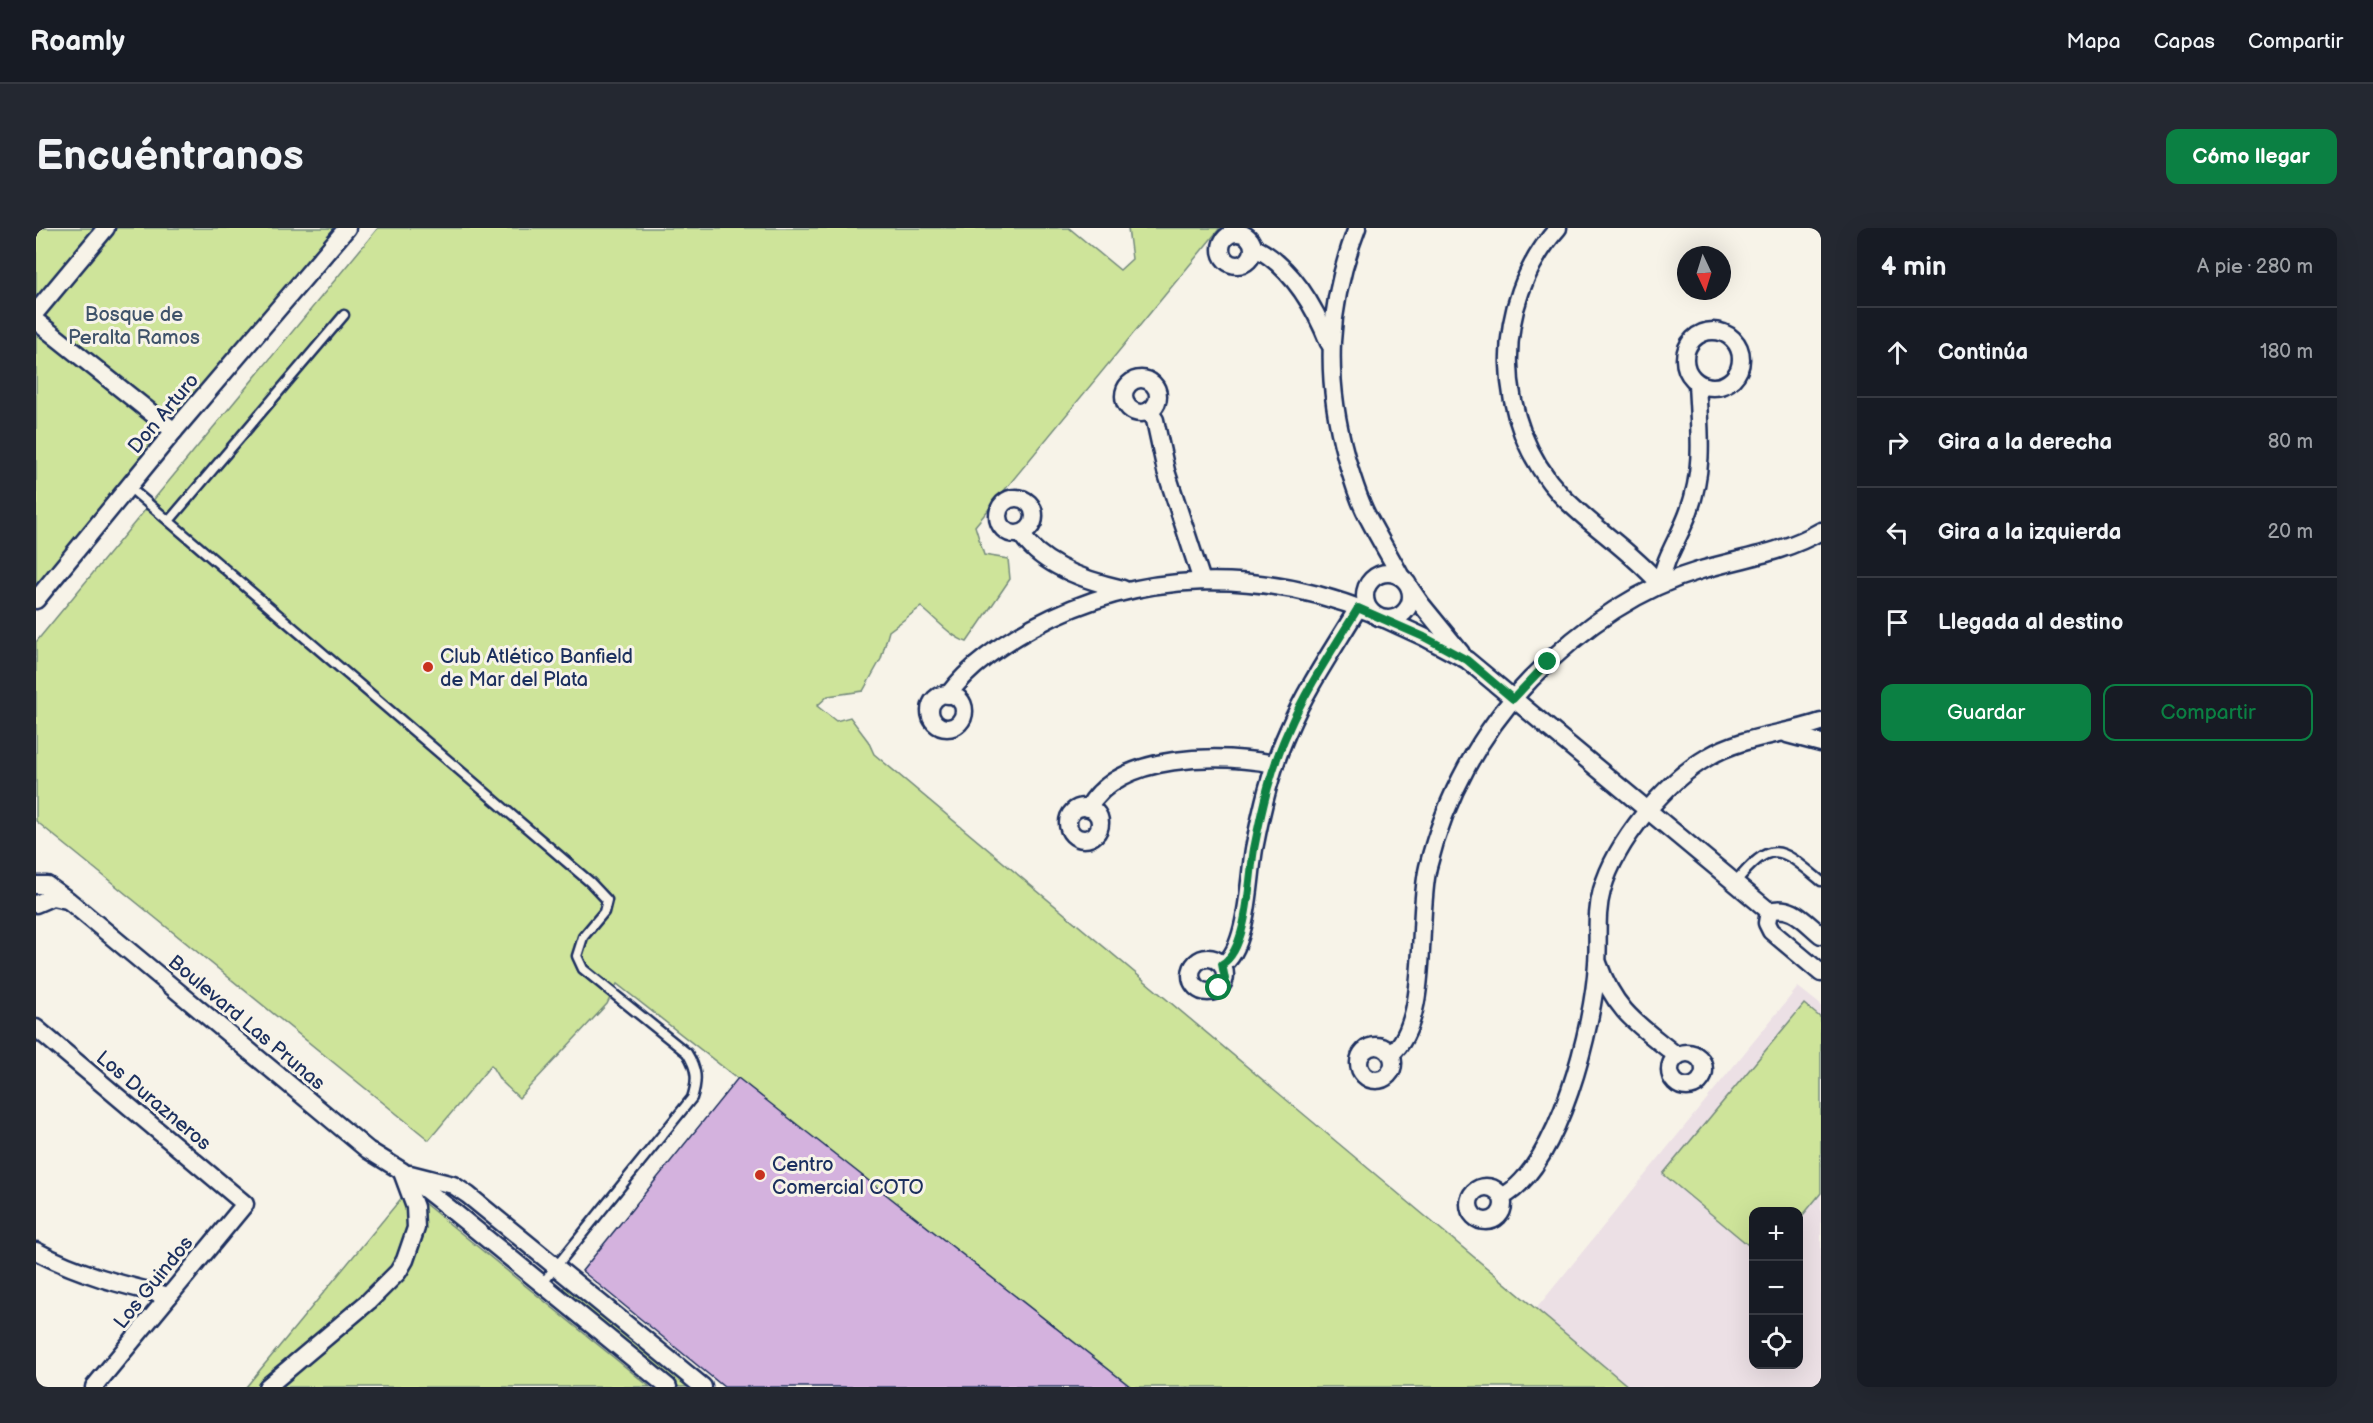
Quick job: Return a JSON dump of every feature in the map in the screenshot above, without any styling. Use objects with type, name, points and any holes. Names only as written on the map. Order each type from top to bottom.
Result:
[{"type":"street","points":[[36,312],[106,228]]},
{"type":"street","name":"Don Arturo","points":[[36,600],[174,431],[347,228]]},
{"type":"street","points":[[1357,228],[1341,282],[1330,347],[1336,412],[1342,442],[1359,496],[1406,582],[1420,604],[1467,660],[1769,911]]},
{"type":"street","points":[[1558,228],[1531,267],[1515,310],[1508,358],[1509,382],[1515,412],[1523,439],[1546,477],[1579,513],[1644,566],[1660,584]]},
{"type":"street","points":[[1254,247],[1280,264],[1292,279],[1318,317],[1330,347]]},
{"type":"street","points":[[36,321],[174,431]]},
{"type":"street","points":[[1660,584],[1664,563],[1688,513],[1700,470],[1697,383]]},
{"type":"street","points":[[1149,411],[1155,420],[1166,471],[1202,581]]},
{"type":"street","points":[[1372,613],[1365,601],[1378,554],[1376,529]]},
{"type":"street","points":[[1391,1054],[1404,1038],[1415,1004],[1427,869],[1445,810],[1474,753],[1513,699],[1548,662],[1588,629],[1629,600],[1660,584],[1702,570],[1780,551],[1821,531]]},
{"type":"street","points":[[1021,534],[1038,553],[1059,566],[1096,583],[1127,590]]},
{"type":"street","points":[[1336,600],[1348,598],[1376,576],[1389,573],[1406,582],[1411,601],[1405,612],[1399,617],[1372,613]]},
{"type":"street","points":[[948,694],[978,663],[1023,633],[1087,602],[1127,590],[1202,581],[1256,583],[1336,600],[1372,613],[1467,660]]},
{"type":"street","points":[[1222,964],[1233,955],[1241,932],[1256,841],[1275,764],[1287,731],[1312,684],[1372,613]]},
{"type":"street","points":[[1502,1197],[1518,1187],[1533,1167],[1547,1144],[1570,1091],[1586,1035],[1598,962],[1597,925],[1603,887],[1620,851],[1648,810],[1685,773],[1707,757],[1729,746],[1751,739],[1821,722]]},
{"type":"street","points":[[1782,733],[1821,743]]},
{"type":"street","points":[[1088,808],[1101,790],[1112,783],[1171,761],[1231,757],[1275,764]]},
{"type":"street","name":"Boulevard Las Prunas","points":[[36,885],[47,885],[68,900],[368,1150],[402,1171]]},
{"type":"street","points":[[36,904],[52,897],[68,900]]},
{"type":"street","points":[[1769,911],[1782,908],[1790,910],[1821,935]]},
{"type":"street","points":[[1769,911],[1767,923],[1771,931],[1820,970]]},
{"type":"street","points":[[1598,962],[1604,980],[1628,1017],[1677,1056]]},
{"type":"street","name":"Los Durazneros","points":[[36,1028],[245,1204]]},
{"type":"street","points":[[402,1171],[453,1185],[703,1387]]},
{"type":"street","points":[[402,1171],[668,1387]]},
{"type":"street","points":[[267,1387],[369,1301],[398,1272],[405,1260],[416,1228],[415,1207],[402,1171]]},
{"type":"street","name":"Los Guindos","points":[[94,1387],[245,1204]]},
{"type":"street","points":[[36,1251],[55,1261],[114,1283],[169,1296]]},
{"type":"lane","points":[[169,521],[344,315]]},
{"type":"lane","points":[[129,487],[572,867],[607,900],[604,912],[583,937],[577,956],[583,969],[687,1053],[694,1064],[697,1074],[692,1098],[542,1284]]},
{"type":"lane","points":[[1735,884],[1757,858],[1765,853],[1774,852],[1790,855],[1821,881]]},
{"type":"shaded area","points":[[1798,987],[1821,1005],[1821,1387],[1629,1387],[1536,1309]]},
{"type":"green space","name":"Bosque de Peralta Ramos","points":[[36,228],[347,228],[36,602]]},
{"type":"green space","name":"Club Atlético Banfield de Mar del Plata","points":[[378,228],[1069,228],[1120,270],[1132,259],[1128,228],[1220,228],[975,526],[984,555],[1008,559],[1010,579],[967,642],[949,632],[921,607],[889,631],[881,659],[863,691],[828,696],[817,706],[836,721],[850,717],[868,741],[874,754],[1629,1387],[1131,1387],[617,984],[607,1004],[519,1098],[500,1080],[491,1065],[429,1140],[36,821],[36,642]]},
{"type":"green space","points":[[1804,1004],[1821,1018],[1821,1193],[1803,1215],[1803,1207],[1749,1207],[1749,1246],[1663,1174]]},
{"type":"green space","points":[[408,1190],[650,1387],[246,1387]]},
{"type":"green space","points":[[568,1286],[692,1387],[679,1387],[565,1293],[563,1289]]},
{"type":"building","name":"Centro Comercial COTO","points":[[738,1078],[1131,1387],[724,1387],[582,1271]]},
{"type":"place","name":"Club Atlético Banfield de Mar del Plata","points":[[428,667]]},
{"type":"place","name":"Centro Comercial COTO","points":[[760,1175]]},
{"type":"route","points":[[1219,988],[1223,984],[1226,973],[1222,964],[1233,955],[1241,932],[1261,814],[1287,731],[1312,684],[1358,608],[1402,626],[1467,660],[1513,699],[1548,662]]}]
